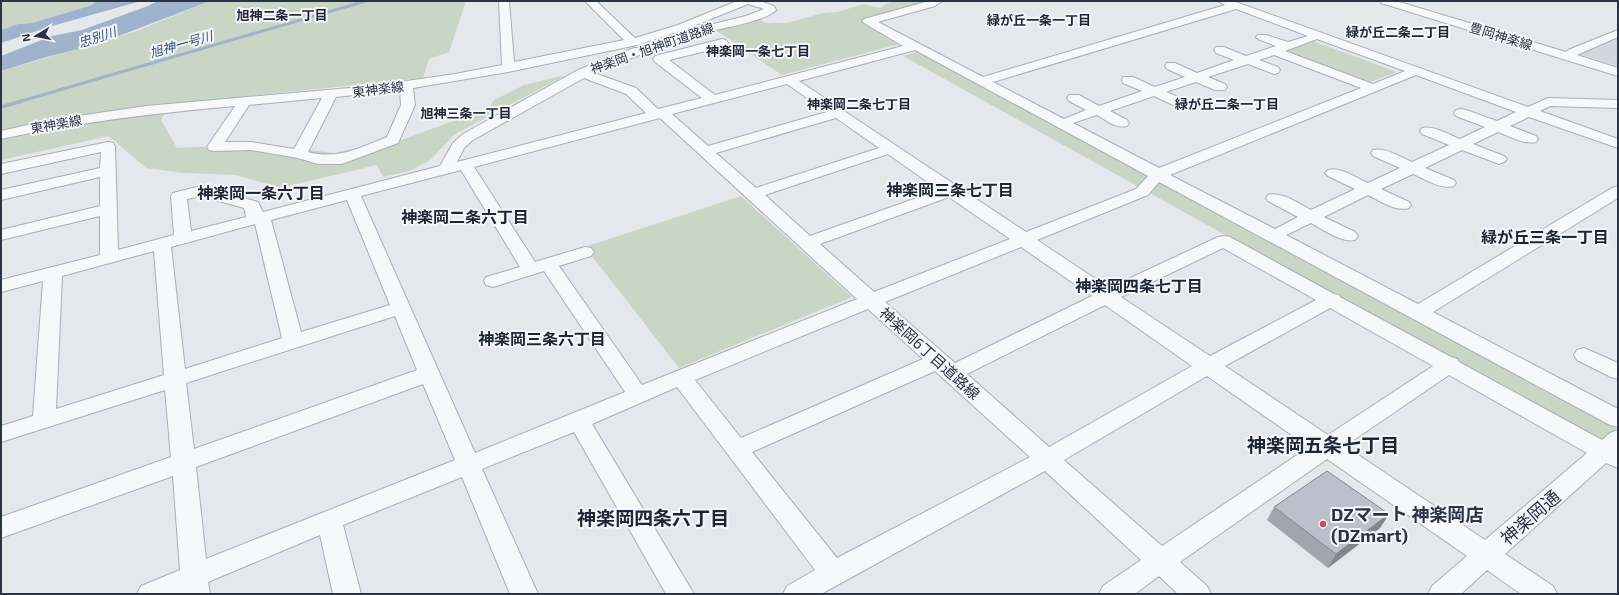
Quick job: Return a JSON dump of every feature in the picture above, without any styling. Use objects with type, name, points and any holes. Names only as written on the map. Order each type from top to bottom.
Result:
[{"type":"street","points":[[504,1],[508,68]]},
{"type":"street","points":[[590,1],[633,42]]},
{"type":"street","name":"東神楽線","points":[[1,135],[46,125],[109,115],[185,106],[331,94],[406,86],[508,68],[633,42],[682,27],[746,1]]},
{"type":"street","name":"神楽岡・旭神町道路線","points":[[446,169],[458,146],[468,138],[583,73],[630,54],[722,24],[762,16],[770,10],[770,8],[766,5],[750,1]]},
{"type":"street","points":[[937,1],[868,21],[1618,419]]},
{"type":"street","points":[[1223,1],[1618,144]]},
{"type":"street","name":"豊岡神楽線","points":[[1385,1],[1618,72]]},
{"type":"street","points":[[1409,8],[1423,4]]},
{"type":"street","points":[[982,81],[1235,6]]},
{"type":"street","points":[[1572,53],[1618,33]]},
{"type":"street","points":[[1262,37],[1287,46]]},
{"type":"street","points":[[1070,120],[1312,38]]},
{"type":"street","points":[[712,100],[659,59],[722,43]]},
{"type":"street","points":[[1,286],[913,46]]},
{"type":"street","points":[[1220,50],[1274,70]]},
{"type":"street","points":[[1274,51],[1373,88]]},
{"type":"street","points":[[1171,66],[1220,87]]},
{"type":"street","points":[[151,594],[195,585],[330,520],[579,421],[682,377],[1142,192],[1158,174],[1416,71]]},
{"type":"street","name":"神楽岡6丁目道路線","points":[[583,73],[631,91],[706,152],[1197,594]]},
{"type":"street","points":[[788,79],[1021,240],[1543,594]]},
{"type":"street","points":[[1128,80],[1178,102]]},
{"type":"street","points":[[245,101],[214,147],[251,146],[299,154],[318,159],[342,159],[393,140],[408,104],[406,86]]},
{"type":"street","points":[[299,154],[331,94]]},
{"type":"street","points":[[1074,98],[1122,123]]},
{"type":"street","points":[[1282,231],[1548,102],[1618,104]]},
{"type":"street","points":[[706,152],[838,113]]},
{"type":"street","points":[[1461,113],[1531,139]]},
{"type":"street","points":[[1427,131],[1499,159]]},
{"type":"street","points":[[1,169],[108,146],[109,258]]},
{"type":"street","points":[[752,194],[890,149]]},
{"type":"street","points":[[1378,153],[1448,183]]},
{"type":"street","points":[[465,164],[539,267],[638,395]]},
{"type":"street","points":[[1,195],[108,171]]},
{"type":"street","points":[[1333,173],[1403,205]]},
{"type":"street","points":[[183,238],[179,196],[201,191],[252,205],[259,218],[292,341]]},
{"type":"street","points":[[807,243],[950,191]]},
{"type":"street","points":[[1417,313],[1618,191]]},
{"type":"street","points":[[352,194],[524,594]]},
{"type":"street","points":[[1274,198],[1349,236]]},
{"type":"street","points":[[1,235],[109,209]]},
{"type":"street","points":[[737,449],[945,367],[1224,241],[1450,364],[1614,450]]},
{"type":"street","points":[[162,244],[195,585]]},
{"type":"street","points":[[493,282],[585,252]]},
{"type":"street","points":[[44,420],[53,272]]},
{"type":"street","points":[[798,594],[833,573],[1047,459],[1208,366],[1332,300]]},
{"type":"street","points":[[1,434],[400,308]]},
{"type":"street","points":[[1584,355],[1618,372]]},
{"type":"street","points":[[1113,594],[1326,447],[1450,364]]},
{"type":"street","points":[[1,528],[429,374]]},
{"type":"street","points":[[682,377],[833,573]]},
{"type":"street","points":[[579,421],[680,594]]},
{"type":"street","name":"神楽岡通","points":[[1442,594],[1486,555],[1614,450]]},
{"type":"street","points":[[330,520],[347,594]]},
{"type":"shaded area","points":[[1618,36],[1618,66],[1579,54]]},
{"type":"green space","points":[[1,1],[98,1],[92,5],[32,23],[18,24],[1,30]]},
{"type":"green space","points":[[210,1],[466,1],[449,52],[429,59],[423,78],[172,104],[1,132],[1,71],[134,32]]},
{"type":"green space","points":[[892,1],[932,1],[862,20],[903,43],[782,75],[714,29],[758,19],[766,23],[787,23],[823,13],[837,12],[864,4],[880,8]]},
{"type":"green space","points":[[1313,41],[1397,72],[1365,84],[1281,51]]},
{"type":"green space","points":[[920,51],[1618,430],[1618,453],[903,56]]},
{"type":"green space","points":[[564,76],[455,134],[429,161],[409,171],[383,177],[377,165],[280,188],[236,175],[184,173],[146,168],[109,136],[1,160],[1,137],[44,127],[166,111],[161,120],[177,148],[259,144],[334,153],[404,139],[489,108],[494,100],[524,85]]},
{"type":"green space","points":[[741,196],[852,297],[679,368],[585,247]]},
{"type":"water","points":[[96,1],[141,1],[52,26],[1,43],[1,30],[18,24],[32,23],[92,5]]},
{"type":"water","name":"忠別川","points":[[158,1],[210,1],[98,44],[46,57],[1,71],[1,56],[52,36],[82,30]]},
{"type":"building","name":"DZマート 神楽岡店 (DZmart)","points":[[1327,471],[1389,514],[1336,554],[1274,507]]},
{"type":"waterway","name":"旭神一号川","points":[[18,102],[366,1]]},
{"type":"waterway","name":"旭神一号川","points":[[1,107],[22,101]]},
{"type":"place","name":"DZマート 神楽岡店 (DZmart)","points":[[1323,524]]},
{"type":"district","name":"旭神二条一丁目","points":[[282,15]]},
{"type":"district","name":"緑が丘一条一丁目","points":[[1039,20]]},
{"type":"district","name":"緑が丘二条二丁目","points":[[1398,32]]},
{"type":"district","name":"神楽岡一条七丁目","points":[[758,51]]},
{"type":"district","name":"神楽岡二条七丁目","points":[[859,104]]},
{"type":"district","name":"緑が丘二条一丁目","points":[[1227,104]]},
{"type":"district","name":"旭神三条一丁目","points":[[466,113]]},
{"type":"district","name":"神楽岡三条七丁目","points":[[950,189]]},
{"type":"district","name":"神楽岡一条六丁目","points":[[261,192]]},
{"type":"district","name":"神楽岡二条六丁目","points":[[465,216]]},
{"type":"district","name":"緑が丘三条一丁目","points":[[1545,236]]},
{"type":"district","name":"神楽岡四条七丁目","points":[[1139,285]]},
{"type":"district","name":"神楽岡三条六丁目","points":[[542,338]]},
{"type":"district","name":"神楽岡五条七丁目","points":[[1323,444]]},
{"type":"district","name":"神楽岡四条六丁目","points":[[653,517]]}]
